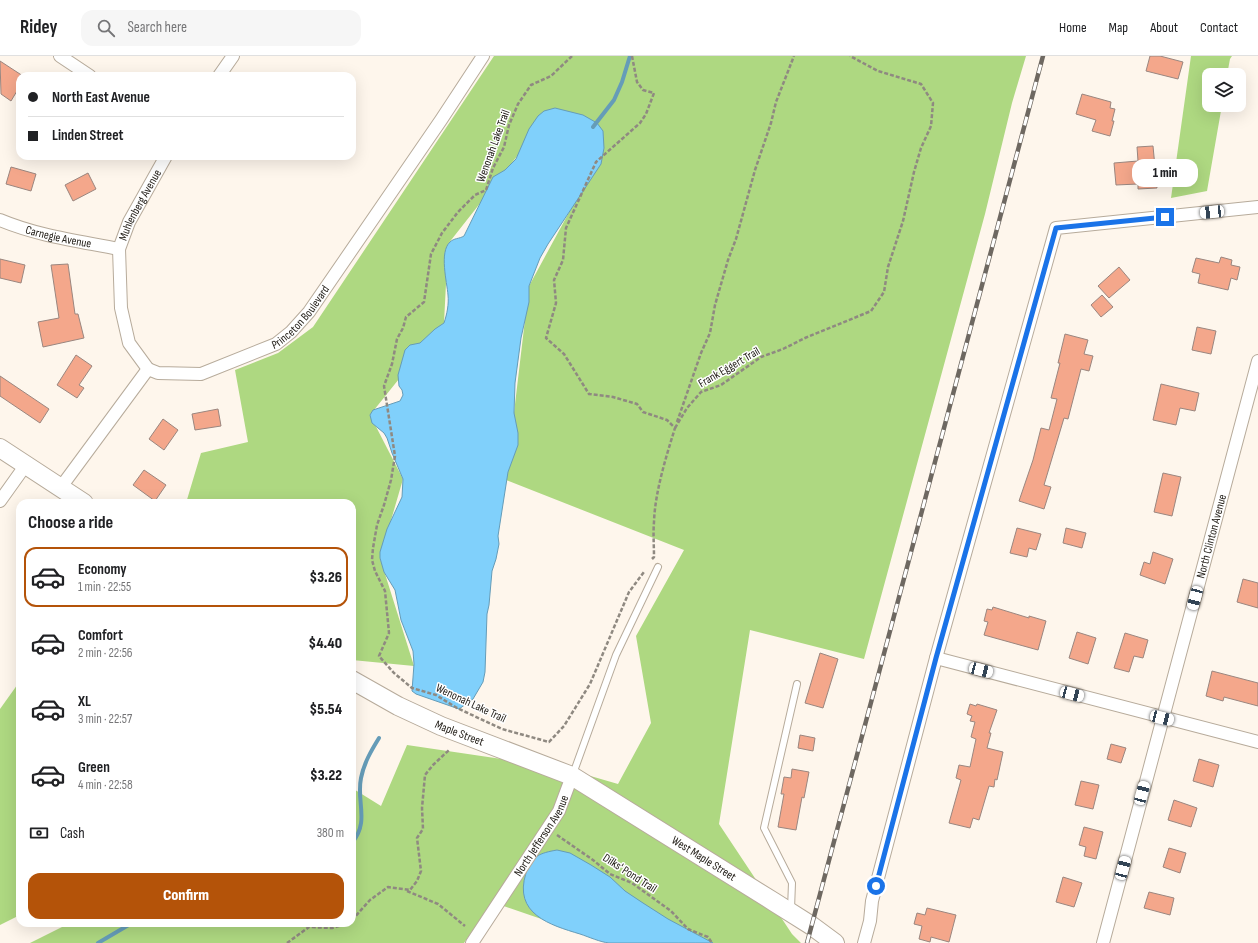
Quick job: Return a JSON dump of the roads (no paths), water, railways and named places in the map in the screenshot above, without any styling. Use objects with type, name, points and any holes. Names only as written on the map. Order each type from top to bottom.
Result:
[{"type":"street","points":[[60,56],[84,72]]},
{"type":"street","points":[[222,72],[233,56]]},
{"type":"street","name":"Princeton Boulevard","points":[[148,369],[158,374],[201,374],[276,344],[291,332],[313,305],[441,120],[483,56]]},
{"type":"street","name":"Muhlenberg Avenue","points":[[148,369],[129,343],[121,308],[119,248],[129,222],[164,160]]},
{"type":"street","points":[[864,943],[870,921],[872,901],[936,658],[1056,228],[1258,207]]},
{"type":"street","name":"Carnegie Avenue","points":[[0,220],[20,228],[65,239],[119,248]]},
{"type":"street","name":"North Clinton Avenue","points":[[1103,943],[1258,361]]},
{"type":"street","points":[[60,487],[148,369]]},
{"type":"street","points":[[0,448],[25,466],[78,499]]},
{"type":"street","points":[[0,501],[25,466]]},
{"type":"street","points":[[936,658],[1258,742]]},
{"type":"street","name":"Maple Street","points":[[356,682],[398,706],[441,726],[572,776]]},
{"type":"street","name":"West Maple Street","points":[[572,776],[812,926],[835,943]]},
{"type":"street","name":"North Jefferson Avenue","points":[[472,943],[559,811],[572,776]]},
{"type":"lane","name":"North Jefferson Avenue","points":[[572,776],[616,655],[658,567]]},
{"type":"lane","points":[[791,913],[792,884],[764,828],[797,684]]},
{"type":"water","points":[[555,108],[583,115],[597,123],[603,131],[604,148],[601,164],[548,244],[540,258],[529,286],[529,302],[521,338],[515,383],[514,413],[518,433],[518,445],[508,472],[498,536],[499,544],[492,571],[487,614],[485,672],[483,682],[473,699],[459,709],[416,694],[412,691],[414,664],[413,651],[401,620],[395,590],[384,572],[380,558],[380,552],[387,529],[402,497],[403,479],[387,438],[384,433],[372,423],[370,415],[373,410],[400,401],[403,395],[399,386],[398,375],[405,350],[410,345],[420,343],[444,323],[447,313],[448,295],[444,260],[447,247],[450,242],[464,236],[493,177],[505,170],[516,159],[529,129],[538,116],[544,111]]},
{"type":"water","points":[[557,850],[570,853],[591,865],[610,877],[625,891],[668,919],[713,943],[609,943],[598,941],[546,922],[529,908],[525,899],[523,887],[528,867],[534,859],[546,852]]},
{"type":"waterway","points":[[593,127],[614,100],[622,82],[630,56]]},
{"type":"waterway","points":[[356,837],[360,827],[361,819],[360,787],[362,773],[368,757],[379,738]]},
{"type":"waterway","points":[[98,943],[125,927]]},
{"type":"railway","points":[[807,943],[1043,56]]}]
